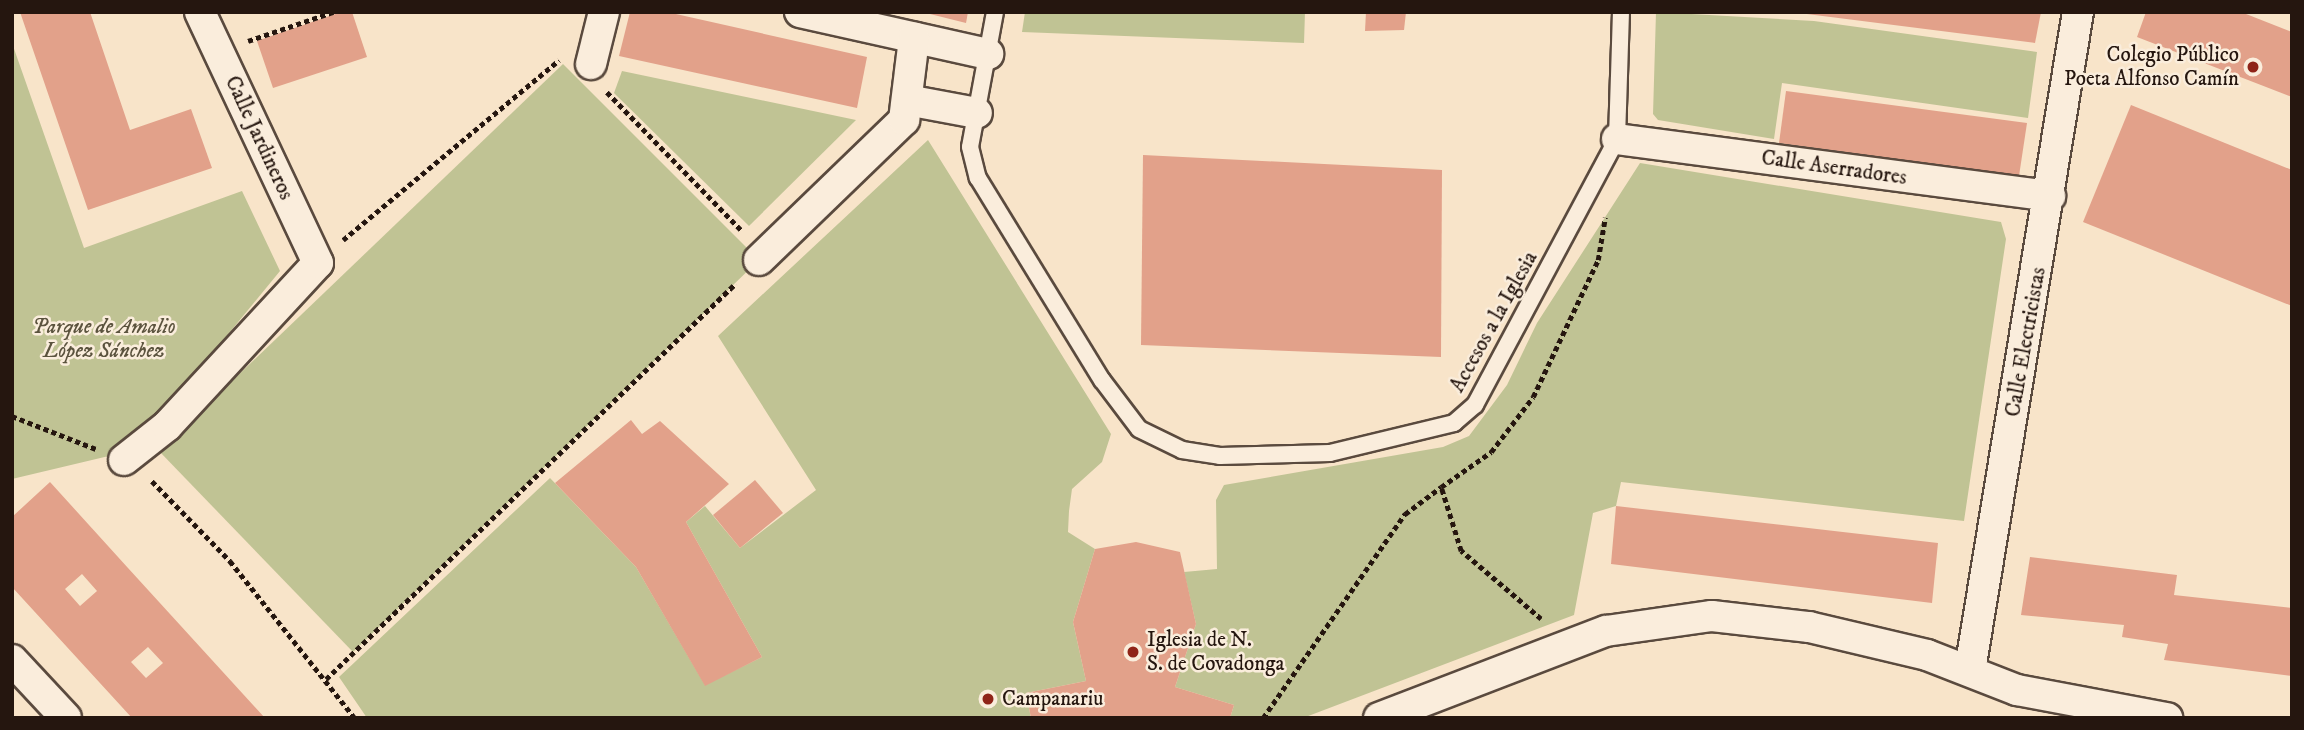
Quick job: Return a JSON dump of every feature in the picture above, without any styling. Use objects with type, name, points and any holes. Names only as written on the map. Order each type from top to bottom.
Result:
[{"type":"street","name":"Calle Jardineros","points":[[200,12],[318,263]]},
{"type":"street","points":[[591,64],[604,12]]},
{"type":"street","points":[[800,12],[988,54]]},
{"type":"street","name":"Calle Electricistas","points":[[1970,670],[2050,196],[2078,12]]},
{"type":"street","points":[[762,258],[904,120],[914,38]]},
{"type":"street","points":[[907,100],[976,113]]},
{"type":"street","name":"Calle Aserradores","points":[[1617,139],[2050,196]]},
{"type":"street","points":[[124,460],[167,426],[318,263]]},
{"type":"street","points":[[1379,718],[1606,631],[1712,616],[1809,627],[1970,670],[2017,690],[2167,718]]},
{"type":"street","points":[[12,660],[66,718]]},
{"type":"lane","name":"Accesos a la Iglesia","points":[[995,12],[970,147],[978,178],[1102,380],[1139,429],[1182,450],[1220,457],[1330,453],[1454,423],[1475,405],[1617,139]]},
{"type":"lane","points":[[1617,139],[1622,12]]},
{"type":"path","points":[[218,51],[333,12]]},
{"type":"path","points":[[318,263],[553,62],[570,55],[591,64],[613,103],[762,258],[326,679]]},
{"type":"path","points":[[1262,718],[1405,514],[1491,452],[1533,397],[1606,233],[1605,212],[1583,204]]},
{"type":"path","points":[[12,416],[124,460],[176,499],[326,679],[355,718]]},
{"type":"path","points":[[1441,486],[1461,551],[1546,623]]},
{"type":"green space","points":[[1025,12],[1305,12],[1304,43],[1022,32]]},
{"type":"green space","points":[[1656,12],[1814,21],[2037,52],[2028,118],[1782,83],[1774,139],[1658,120],[1653,114]]},
{"type":"green space","name":"Parque de Amalio López Sánchez","points":[[12,43],[84,248],[242,191],[280,271],[151,428],[113,455],[12,479]]},
{"type":"green space","points":[[563,64],[759,260],[353,652],[159,451]]},
{"type":"green space","points":[[622,71],[856,120],[749,226],[614,93]]},
{"type":"green space","points":[[928,140],[1111,434],[1102,462],[1072,489],[1069,511],[1068,532],[1095,549],[1073,622],[1086,681],[1026,693],[1031,718],[367,718],[339,677],[550,478],[636,567],[705,685],[762,657],[686,522],[705,506],[740,548],[816,490],[718,336]]},
{"type":"green space","points":[[1640,163],[2001,222],[2006,239],[1964,521],[1621,482],[1616,506],[1593,513],[1574,615],[1303,718],[1230,718],[1234,705],[1175,687],[1196,624],[1184,572],[1217,569],[1216,500],[1224,485],[1443,447],[1469,436],[1507,385],[1537,323]]},
{"type":"building","points":[[20,12],[90,12],[130,130],[191,109],[212,168],[88,210]]},
{"type":"building","points":[[341,12],[352,12],[367,57],[273,88],[257,41]]},
{"type":"building","points":[[630,12],[667,12],[867,57],[857,108],[619,56]]},
{"type":"building","points":[[922,12],[968,12],[966,23]]},
{"type":"building","points":[[1366,12],[1406,12],[1404,30],[1365,31]]},
{"type":"building","points":[[1791,12],[2041,12],[2035,43]]},
{"type":"building","name":"Colegio Público Poeta Alfonso Camín","points":[[2146,12],[2241,12],[2292,32],[2292,97],[2137,37]]},
{"type":"building","points":[[1786,91],[2027,123],[2019,176],[1779,143]]},
{"type":"building","points":[[2131,105],[2292,170],[2292,306],[2083,222]]},
{"type":"building","points":[[1143,155],[1442,170],[1441,357],[1141,345]]},
{"type":"building","points":[[631,420],[642,434],[660,421],[729,484],[686,522],[762,657],[705,686],[636,567],[555,483]]},
{"type":"building","points":[[755,480],[783,513],[740,548],[713,515]]},
{"type":"building","points":[[50,482],[265,718],[132,718],[12,587],[12,517]],"holes":[[[82,574],[97,591],[80,606],[65,589]],[[148,647],[163,663],[146,678],[131,662]]]},
{"type":"building","points":[[1616,506],[1938,543],[1932,603],[1611,564]]},
{"type":"building","name":"Iglesia de N. S. de Covadonga","points":[[1136,542],[1180,552],[1196,624],[1175,687],[1234,705],[1230,718],[1031,718],[1026,693],[1086,681],[1073,622],[1095,549]]},
{"type":"building","points":[[2030,557],[2177,575],[2174,595],[2292,608],[2292,676],[2164,660],[2168,644],[2122,637],[2124,625],[2021,615]]},
{"type":"building","name":"Campanariu","points":[[981,693],[994,693],[995,705],[983,707]]},
{"type":"place","name":"Colegio Público Poeta Alfonso Camín","points":[[2253,67]]},
{"type":"place","name":"Iglesia de N. S. de Covadonga","points":[[1133,652]]},
{"type":"place","name":"Campanariu","points":[[988,699]]}]
